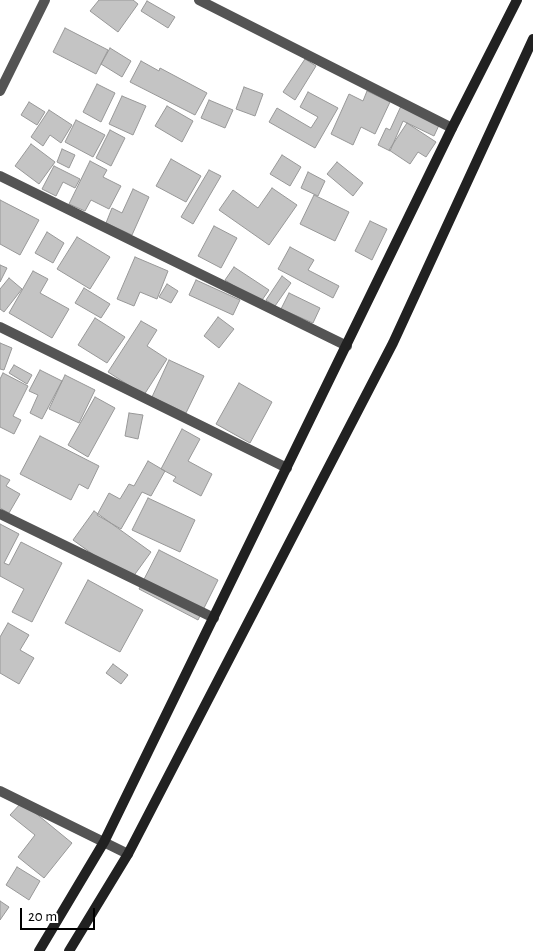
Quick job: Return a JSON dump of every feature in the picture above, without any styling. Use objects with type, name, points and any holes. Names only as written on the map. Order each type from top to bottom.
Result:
[{"type":"main road","points":[[39,951],[104,842],[452,128],[517,0]]},
{"type":"main road","points":[[69,951],[128,854],[393,342],[533,39]]},
{"type":"street","points":[[0,91],[45,0]]},
{"type":"street","points":[[199,0],[452,128]]},
{"type":"street","points":[[0,176],[346,346]]},
{"type":"street","points":[[0,327],[286,468]]},
{"type":"street","points":[[0,514],[214,618]]},
{"type":"street","points":[[0,791],[128,854]]},
{"type":"building","points":[[99,0],[133,0],[138,4],[118,32],[90,11]]},
{"type":"building","points":[[147,1],[175,17],[168,28],[141,11]]},
{"type":"building","points":[[65,28],[108,50],[96,74],[53,52]]},
{"type":"building","points":[[110,48],[131,61],[122,77],[101,64]]},
{"type":"building","points":[[305,59],[316,66],[295,100],[283,92]]},
{"type":"building","points":[[141,61],[159,71],[160,68],[207,93],[195,115],[130,82]]},
{"type":"building","points":[[97,84],[115,93],[101,122],[83,112]]},
{"type":"building","points":[[244,87],[263,94],[255,116],[236,109]]},
{"type":"building","points":[[367,91],[390,102],[375,134],[361,127],[353,145],[331,134],[349,94],[363,101]]},
{"type":"building","points":[[308,92],[338,108],[315,148],[269,122],[277,108],[311,128],[318,117],[300,107]]},
{"type":"building","points":[[122,96],[146,106],[133,135],[109,124]]},
{"type":"building","points":[[209,100],[233,110],[225,128],[201,118]]},
{"type":"building","points":[[29,102],[45,112],[37,125],[21,115]]},
{"type":"building","points":[[167,106],[193,121],[182,142],[155,126]]},
{"type":"building","points":[[401,106],[440,123],[434,136],[403,121],[390,151],[378,145],[386,128],[390,130]]},
{"type":"building","points":[[49,110],[72,125],[61,143],[50,135],[43,146],[31,137]]},
{"type":"building","points":[[76,120],[105,135],[93,157],[65,142]]},
{"type":"building","points":[[407,123],[436,142],[426,157],[418,152],[410,164],[389,150]]},
{"type":"building","points":[[110,130],[125,138],[111,166],[96,158]]},
{"type":"building","points":[[31,144],[55,162],[39,184],[15,166]]},
{"type":"building","points":[[62,149],[75,155],[69,168],[57,162]]},
{"type":"building","points":[[282,155],[301,167],[290,186],[270,174]]},
{"type":"building","points":[[171,159],[201,176],[186,202],[156,186]]},
{"type":"building","points":[[90,161],[107,170],[103,177],[121,186],[109,209],[91,200],[85,211],[69,204]]},
{"type":"building","points":[[337,162],[363,183],[353,196],[327,174]]},
{"type":"building","points":[[54,166],[80,179],[75,188],[63,182],[56,196],[42,189]]},
{"type":"building","points":[[209,170],[221,176],[193,224],[181,217]]},
{"type":"building","points":[[308,172],[325,181],[318,196],[301,188]]},
{"type":"building","points":[[272,188],[297,205],[269,245],[219,210],[233,190],[258,208]]},
{"type":"building","points":[[133,189],[149,197],[132,235],[106,223],[112,208],[122,213]]},
{"type":"building","points":[[314,195],[349,212],[335,241],[300,224]]},
{"type":"building","points":[[0,200],[39,220],[20,255],[0,244]]},
{"type":"building","points":[[370,221],[387,229],[372,260],[355,251]]},
{"type":"building","points":[[214,226],[237,238],[221,268],[198,256]]},
{"type":"building","points":[[47,232],[64,243],[53,263],[35,253]]},
{"type":"building","points":[[77,237],[110,257],[90,289],[57,269]]},
{"type":"building","points":[[290,247],[314,260],[308,270],[339,286],[333,298],[278,269]]},
{"type":"building","points":[[135,257],[168,271],[157,299],[140,292],[134,306],[117,299]]},
{"type":"building","points":[[0,265],[7,268],[0,282]]},
{"type":"building","points":[[234,267],[269,290],[260,303],[225,280]]},
{"type":"building","points":[[33,271],[48,279],[40,293],[69,309],[52,338],[9,313]]},
{"type":"building","points":[[282,276],[291,283],[275,306],[266,300]]},
{"type":"building","points":[[9,278],[22,289],[4,312],[0,309],[0,289]]},
{"type":"building","points":[[196,280],[240,300],[233,315],[189,295]]},
{"type":"building","points":[[167,284],[178,291],[171,303],[159,297]]},
{"type":"building","points":[[84,288],[110,304],[101,318],[75,303]]},
{"type":"building","points":[[289,293],[320,308],[313,323],[281,309]]},
{"type":"building","points":[[218,317],[234,329],[219,348],[204,336]]},
{"type":"building","points":[[95,318],[125,337],[107,363],[78,345]]},
{"type":"building","points":[[141,321],[157,330],[147,346],[167,359],[144,395],[108,372]]},
{"type":"building","points":[[0,343],[12,348],[4,370],[0,369]]},
{"type":"building","points":[[169,360],[204,376],[186,413],[152,397]]},
{"type":"building","points":[[14,365],[32,375],[27,384],[9,373]]},
{"type":"building","points":[[40,370],[62,381],[42,419],[30,413],[38,395],[29,391]]},
{"type":"building","points":[[3,373],[28,386],[13,416],[21,420],[14,434],[0,427],[0,379]]},
{"type":"building","points":[[65,375],[95,390],[79,423],[49,409]]},
{"type":"building","points":[[239,383],[272,402],[250,443],[216,424]]},
{"type":"building","points":[[95,397],[115,408],[88,457],[68,445]]},
{"type":"building","points":[[129,413],[143,415],[138,439],[125,436]]},
{"type":"building","points":[[182,429],[200,439],[188,461],[212,474],[201,496],[173,481],[176,477],[161,469]]},
{"type":"building","points":[[40,436],[99,466],[88,489],[79,484],[71,500],[20,474]]},
{"type":"building","points":[[148,461],[165,471],[151,496],[142,492],[121,529],[97,515],[109,493],[120,499],[129,484],[134,486]]},
{"type":"building","points":[[0,475],[10,480],[6,486],[20,494],[9,513],[0,508]]},
{"type":"building","points":[[148,498],[195,520],[180,552],[132,530]]},
{"type":"building","points":[[94,511],[151,552],[130,581],[73,540]]},
{"type":"building","points":[[0,524],[19,534],[4,563],[9,565],[21,542],[62,563],[32,622],[12,612],[24,589],[0,576]]},
{"type":"building","points":[[159,550],[218,580],[198,620],[139,589]]},
{"type":"building","points":[[88,580],[143,610],[120,652],[65,623]]},
{"type":"building","points":[[8,623],[29,635],[20,650],[34,658],[19,684],[0,673],[0,637]]},
{"type":"building","points":[[113,664],[128,675],[121,684],[106,673]]},
{"type":"building","points":[[22,802],[72,843],[44,878],[18,857],[35,835],[10,815]]},
{"type":"building","points":[[17,867],[40,881],[29,900],[6,885]]},
{"type":"building","points":[[0,901],[9,907],[0,920]]}]
